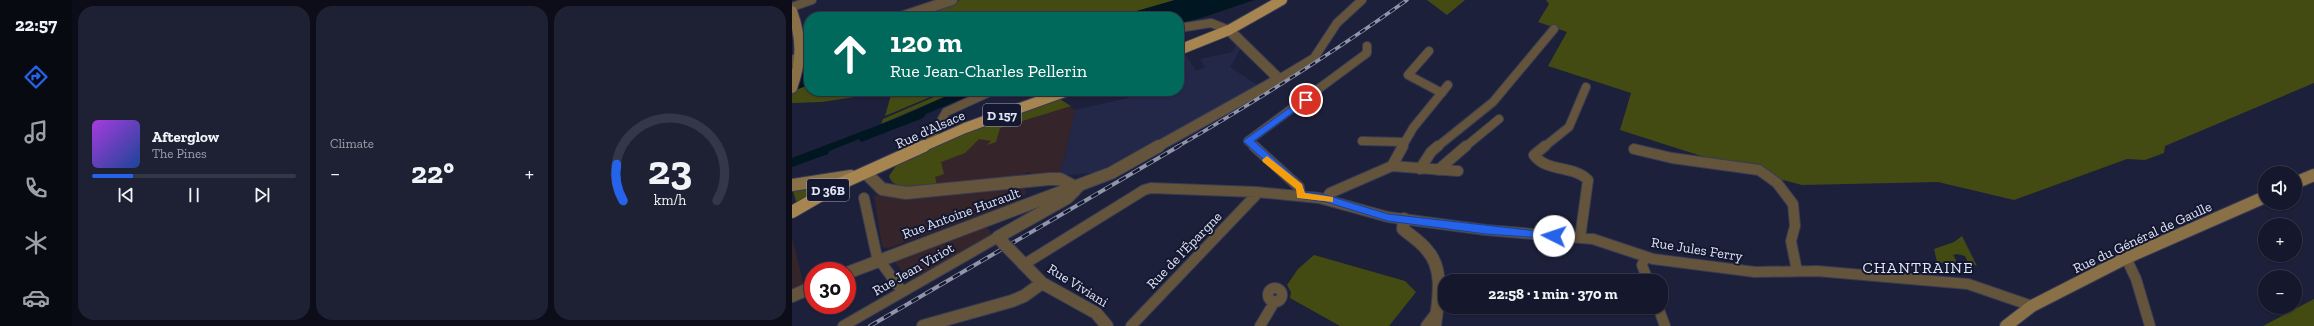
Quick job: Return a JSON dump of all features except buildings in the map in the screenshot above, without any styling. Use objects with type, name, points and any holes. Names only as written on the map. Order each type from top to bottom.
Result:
[{"type":"main road","points":[[1184,48],[1229,30],[1282,0]]},
{"type":"main road","points":[[792,11],[802,54],[792,88]]},
{"type":"main road","name":"Rue d'Alsace","points":[[866,173],[965,128],[1053,96]]},
{"type":"main road","name":"D 157","points":[[792,185],[841,179],[866,173]]},
{"type":"main road","name":"D 36B","points":[[792,212],[819,195],[866,173]]},
{"type":"main road","points":[[2302,180],[2314,175]]},
{"type":"main road","name":"Rue du Général de Gaulle","points":[[2006,326],[2032,306],[2126,258],[2258,200]]},
{"type":"street","points":[[792,7],[812,0]]},
{"type":"street","points":[[916,12],[952,0]]},
{"type":"street","points":[[1004,244],[1054,200],[1067,198],[1077,188],[1132,162],[1314,58],[1337,23],[1362,0]]},
{"type":"street","points":[[1184,27],[1211,22],[1220,23],[1279,79]]},
{"type":"street","points":[[1420,169],[1431,152],[1493,102],[1554,29]]},
{"type":"street","points":[[1300,195],[1301,190],[1296,184],[1248,141],[1367,53],[1367,46]]},
{"type":"street","points":[[1429,50],[1408,75],[1442,93]]},
{"type":"street","points":[[1392,166],[1404,142],[1448,85]]},
{"type":"street","points":[[1580,238],[1588,180],[1581,173],[1539,162],[1534,155],[1568,127],[1586,87]]},
{"type":"street","points":[[927,145],[946,112],[981,96]]},
{"type":"street","points":[[1438,170],[1499,119]]},
{"type":"street","points":[[1362,141],[1404,142]]},
{"type":"street","points":[[1634,149],[1672,158],[1739,166],[1759,170],[1777,183],[1793,204],[1795,226],[1791,240],[1797,271]]},
{"type":"street","points":[[1326,199],[1330,193],[1392,166],[1458,171]]},
{"type":"street","points":[[866,173],[882,189],[906,193],[1050,179],[1060,179],[1077,188]]},
{"type":"street","points":[[1050,179],[1056,184],[1054,200]]},
{"type":"street","points":[[1290,194],[1296,184]]},
{"type":"street","name":"Rue Jules Ferry","points":[[1023,265],[1144,190],[1151,188],[1256,192],[1300,195],[1326,199],[1388,217],[1493,231],[1580,238],[1615,244],[1645,257],[1755,272],[1817,271],[1903,280],[1968,284],[2004,295],[2032,306]]},
{"type":"street","name":"Rue de l'Épargne","points":[[1131,326],[1256,192]]},
{"type":"street","points":[[864,198],[878,259],[902,291]]},
{"type":"street","name":"Rue Antoine Hurault","points":[[856,268],[1040,200],[1054,200]]},
{"type":"street","points":[[1404,219],[1403,228],[1429,252],[1435,266],[1439,290],[1435,326]]},
{"type":"street","name":"Rue Viviani","points":[[1004,244],[1042,283],[1096,313],[1107,326]]},
{"type":"street","name":"Rue Jean Viriot","points":[[843,326],[902,291],[1004,244]]},
{"type":"street","points":[[1645,257],[1642,265],[1645,274]]},
{"type":"street","points":[[2126,258],[2136,279],[2150,326]]},
{"type":"street","points":[[923,326],[1012,301],[1030,293],[1042,283]]},
{"type":"street","points":[[792,296],[804,291]]},
{"type":"street","points":[[1260,326],[1275,301]]},
{"type":"street","points":[[1426,326],[1437,312]]},
{"type":"street","points":[[1661,314],[1665,326]]},
{"type":"shaded area","points":[[1175,0],[1254,0],[1184,23],[1184,12],[1133,12]]},
{"type":"shaded area","points":[[1236,44],[1241,48],[1230,67],[1257,85],[1144,150],[1093,173],[1058,176],[1064,160],[1075,110],[1128,98],[1127,96],[1184,96],[1184,53],[1196,71],[1205,67],[1200,59],[1233,52]]},
{"type":"shaded area","points":[[804,64],[804,87],[792,91],[792,68]]},
{"type":"shaded area","points":[[947,96],[968,96],[926,114],[923,118],[861,142],[859,139],[829,151],[828,154],[792,167],[792,158],[900,117]]},
{"type":"shaded area","points":[[1062,100],[1075,110],[1064,160],[1058,176],[1046,177],[1027,172],[1021,177],[937,185],[902,186],[894,184],[890,180],[889,176],[896,166]]},
{"type":"shaded area","points":[[1018,187],[1025,189],[1026,193],[1018,201],[889,248],[882,247],[874,195],[907,198]]},
{"type":"shaded area","points":[[986,226],[993,235],[912,279],[907,278],[895,262],[899,259]]},
{"type":"shaded area","points":[[792,237],[804,286],[792,291]]},
{"type":"green space","points":[[960,0],[1175,0],[1133,12],[925,12]]},
{"type":"green space","points":[[1427,0],[1465,0],[1447,15]]},
{"type":"green space","points":[[1546,0],[2314,0],[2314,83],[2165,146],[2164,153],[2145,160],[2127,159],[2014,200],[1938,182],[1802,185],[1745,170],[1620,130],[1631,93],[1548,66],[1567,32],[1538,22],[1549,4]]},
{"type":"green space","points":[[804,87],[804,96],[861,96],[822,102],[792,103],[792,91]]},
{"type":"green space","points":[[891,96],[930,96],[930,97],[885,116]]},
{"type":"green space","points":[[946,96],[881,124],[883,119],[934,97]]},
{"type":"green space","points":[[1058,98],[1071,106],[1000,128],[996,142],[987,145],[991,141],[979,139],[965,153],[941,162],[944,174],[935,177],[937,185],[903,187],[897,185],[889,176],[896,166],[903,161],[970,130]]},
{"type":"green space","points":[[821,188],[798,202],[796,201],[793,191]]},
{"type":"green space","points":[[1962,236],[1977,266],[1968,262],[1965,256],[1957,254],[1953,255],[1956,260],[1955,265],[1937,262],[1934,249],[1954,242]]},
{"type":"green space","points":[[1314,255],[1405,281],[1416,292],[1389,326],[1340,326],[1290,298],[1291,292],[1287,285],[1298,269]]},
{"type":"green space","points":[[2314,299],[2314,326],[2263,326],[2286,314],[2302,314],[2302,305]]},
{"type":"railway","points":[[1177,147],[1294,76],[1407,0]]},
{"type":"railway","points":[[870,326],[1179,146]]},
{"type":"slow traffic","points":[[1267,160],[1299,187],[1301,190],[1300,195],[1330,200]]},
{"type":"district","name":"CHANTRAINE","points":[[1918,267]]},
{"type":"route","points":[[1306,100],[1248,141],[1299,187],[1301,190],[1300,195],[1326,199],[1388,217],[1486,230],[1554,236]]}]
